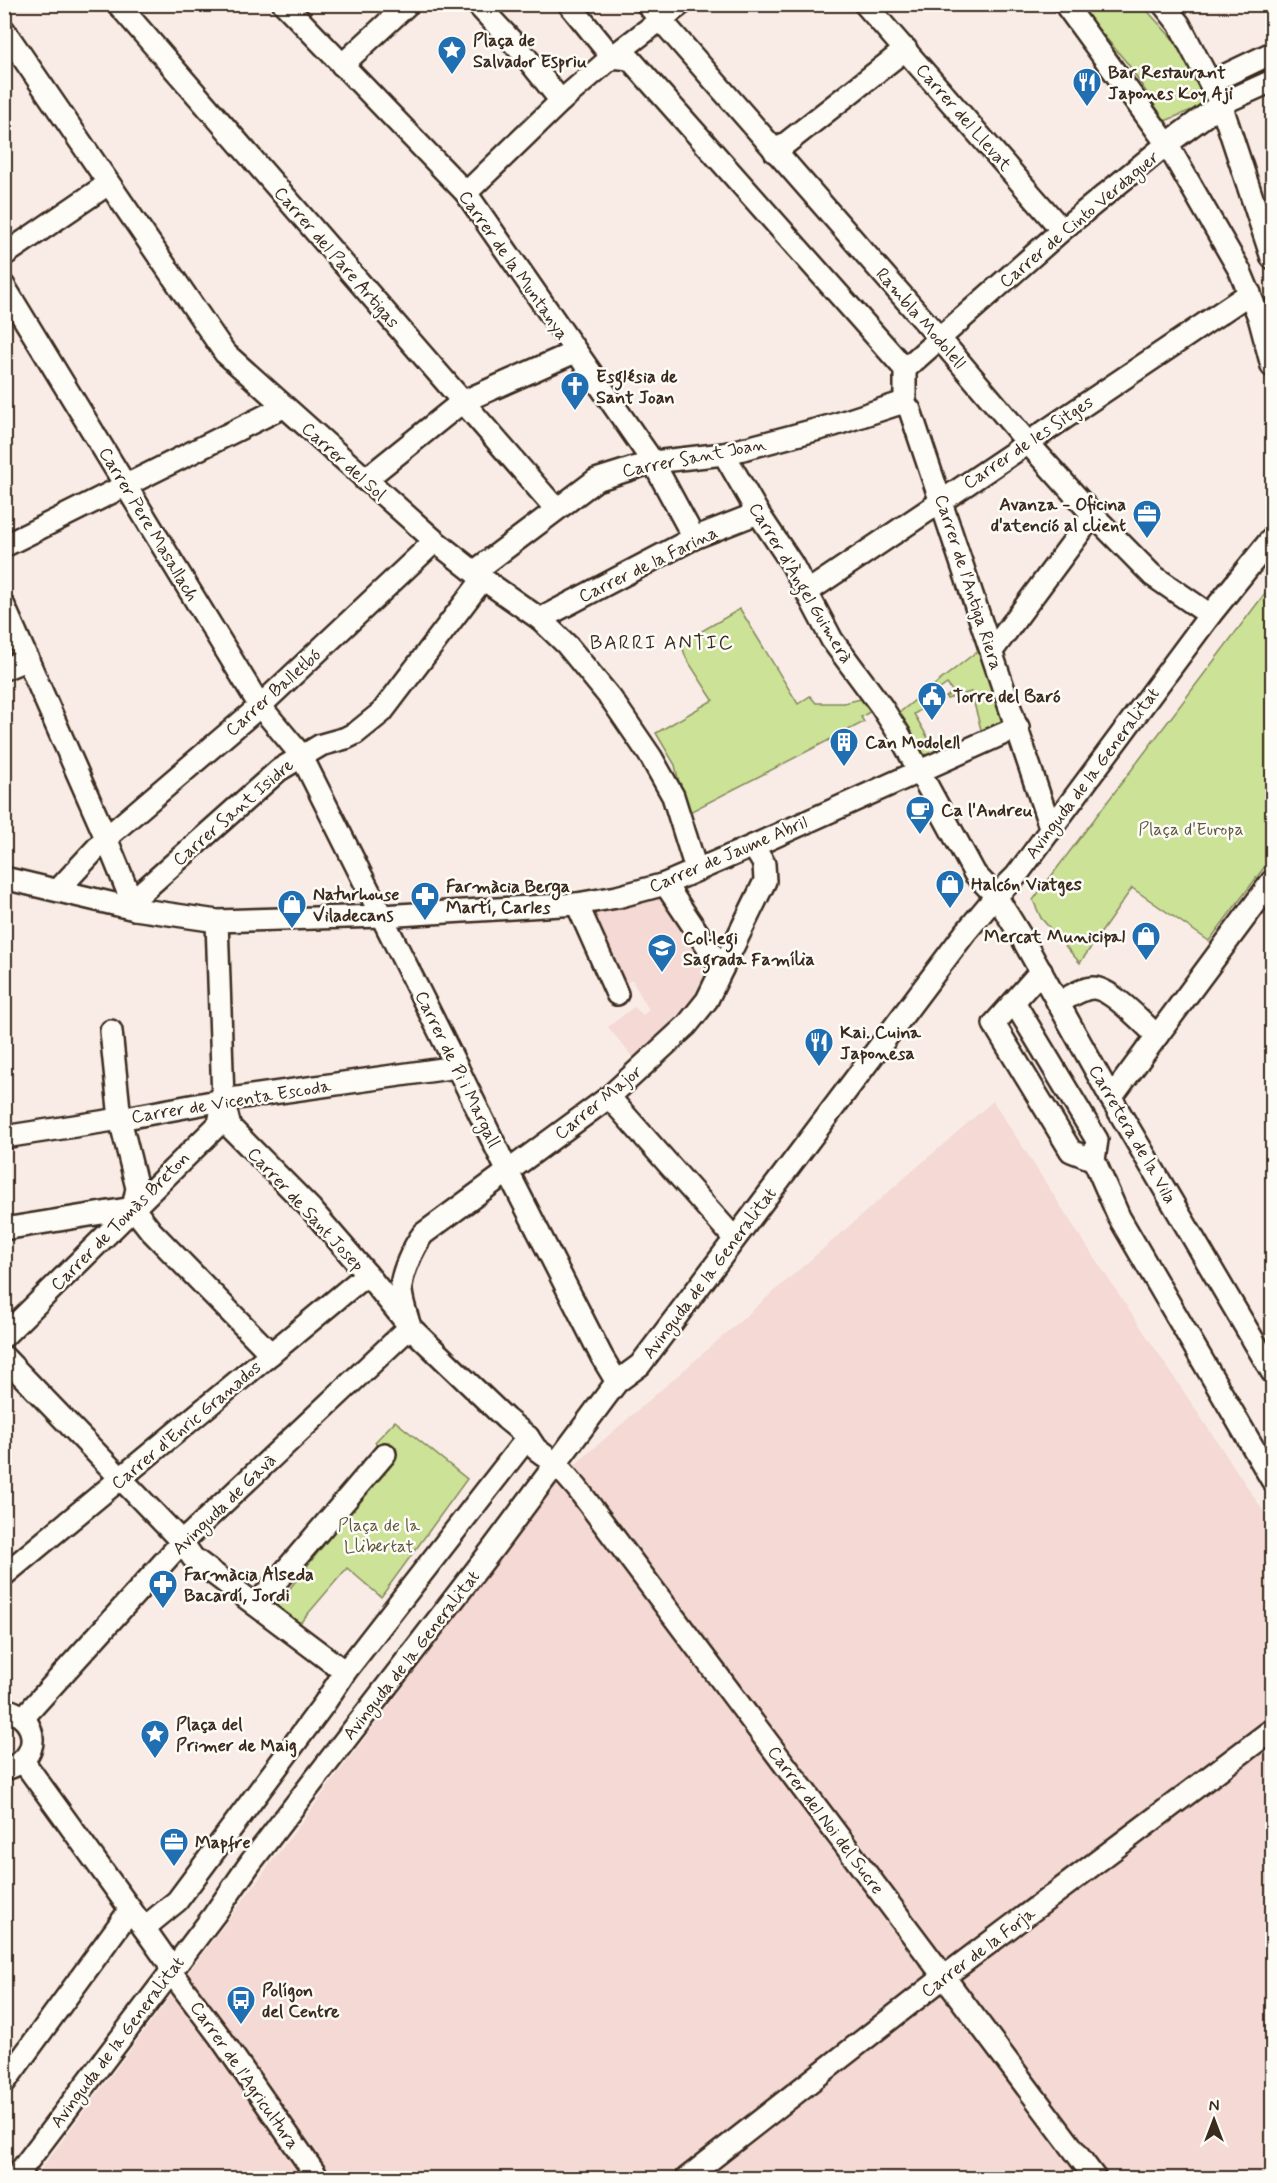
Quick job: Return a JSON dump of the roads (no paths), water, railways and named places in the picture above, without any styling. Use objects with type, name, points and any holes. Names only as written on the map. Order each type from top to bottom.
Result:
[{"type":"street","name":"Carrer del Pare Artigas","points":[[118,4],[556,509]]},
{"type":"street","name":"Carrer de la Muntanya","points":[[284,4],[466,193],[653,462],[694,538]]},
{"type":"street","points":[[342,64],[408,4]]},
{"type":"street","points":[[477,4],[521,51],[561,101]]},
{"type":"street","points":[[569,4],[612,57],[630,59],[905,369],[905,404]]},
{"type":"street","name":"Rambla Modolell","points":[[647,4],[1093,515],[1152,574],[1210,615]]},
{"type":"street","points":[[466,193],[561,101],[612,57],[681,4]]},
{"type":"street","name":"Carrer del Llevat","points":[[865,4],[1062,230]]},
{"type":"street","points":[[1163,4],[1179,24],[1221,104],[1272,258]]},
{"type":"street","points":[[1070,6],[1167,144],[1240,271],[1259,317],[1272,366]]},
{"type":"street","name":"Carrer del Sol","points":[[4,30],[225,353],[435,541],[540,619],[567,645],[612,700],[651,757],[673,796],[696,869]]},
{"type":"street","points":[[776,152],[906,49]]},
{"type":"street","points":[[1211,82],[1272,53]]},
{"type":"street","name":"Carrer de Cinto Verdaguer","points":[[905,369],[1062,230],[1167,144],[1221,104],[1272,81]]},
{"type":"street","points":[[4,255],[108,184]]},
{"type":"street","name":"Carrer Pere Masallach","points":[[4,286],[260,706],[302,755]]},
{"type":"street","name":"Carrer de les Sitges","points":[[807,592],[941,499],[1250,293]]},
{"type":"street","points":[[365,480],[462,402],[575,352]]},
{"type":"street","name":"Carrer Sant Joan","points":[[478,575],[556,509],[597,480],[653,462],[724,454],[834,425],[898,404],[905,404]]},
{"type":"street","name":"Carrer de l'Antiga Riera","points":[[905,404],[910,410],[941,499],[1051,830]]},
{"type":"street","points":[[4,546],[283,407]]},
{"type":"street","name":"Carrer d'Àngel Guimerà","points":[[724,454],[758,513],[792,564],[832,640],[881,706],[975,874],[996,896]]},
{"type":"street","name":"Carrer de la Farina","points":[[540,619],[694,538],[758,513]]},
{"type":"street","points":[[992,651],[1093,515]]},
{"type":"street","name":"Avinguda de la Generalitat","points":[[15,2178],[251,1862],[617,1382],[640,1365],[965,933],[1016,876],[1210,615],[1272,538]]},
{"type":"street","name":"Carrer Balletbó","points":[[58,890],[106,838],[260,706],[435,541]]},
{"type":"street","name":"Carrer Sant Isidre","points":[[134,904],[279,770],[321,745],[346,738],[382,712],[478,575]]},
{"type":"street","points":[[4,606],[134,904]]},
{"type":"street","points":[[4,669],[28,659]]},
{"type":"street","name":"Carrer de Jaume Abril","points":[[58,890],[217,921],[382,916],[577,904],[617,897],[665,884],[1018,727]]},
{"type":"street","name":"Carrer de Pi i Margall","points":[[302,755],[508,1172],[606,1365],[617,1382]]},
{"type":"street","name":"Carrer Major","points":[[410,1328],[401,1291],[402,1280],[416,1243],[423,1234],[609,1097],[687,1025],[707,1000],[765,881],[764,864],[753,846]]},
{"type":"street","points":[[4,878],[58,890]]},
{"type":"street","points":[[1111,1098],[1272,881]]},
{"type":"street","points":[[665,884],[722,969]]},
{"type":"street","name":"Carretera de la Vila","points":[[996,896],[1041,971],[1111,1098],[1272,1372]]},
{"type":"street","points":[[577,904],[617,994]]},
{"type":"street","name":"Carrer de Sant Josep","points":[[217,921],[223,1100],[230,1127],[311,1209],[410,1328],[528,1437]]},
{"type":"street","points":[[1041,971],[994,1024],[1071,1152],[1094,1160]]},
{"type":"street","points":[[1058,1002],[1092,988],[1101,990],[1115,998],[1157,1036]]},
{"type":"street","name":"Carretera de la Vila","points":[[1014,1002],[1097,1140],[1094,1160],[1119,1217],[1272,1480]]},
{"type":"street","points":[[111,1031],[120,1119],[137,1188],[133,1208],[151,1231],[271,1354]]},
{"type":"street","name":"Carrer de Vicenta Escoda","points":[[4,1137],[223,1100],[457,1067]]},
{"type":"street","points":[[609,1097],[734,1238]]},
{"type":"street","name":"Carrer de Tomàs Breton","points":[[4,1336],[219,1124],[223,1100]]},
{"type":"street","points":[[4,1229],[133,1208]]},
{"type":"street","name":"Carrer d'Enric Granados","points":[[4,1575],[367,1274]]},
{"type":"street","name":"Avinguda de Gavà","points":[[9,1711],[182,1542],[410,1328]]},
{"type":"street","points":[[4,1357],[182,1542],[194,1558],[345,1672]]},
{"type":"street","points":[[144,1928],[177,1901],[324,1704],[345,1672],[528,1437]]},
{"type":"street","name":"Carrer del Noi del Sucre","points":[[528,1437],[537,1449],[556,1464],[577,1488],[1095,2178]]},
{"type":"street","points":[[256,1605],[385,1454]]},
{"type":"street","points":[[9,1711],[29,1726],[32,1745],[29,1754],[14,1765]]},
{"type":"street","name":"Carrer de la Forja","points":[[687,2178],[944,1977],[1272,1730]]},
{"type":"street","name":"Carrer de l'Agricultura","points":[[14,1765],[144,1928],[168,1962],[171,1972],[220,2037],[318,2178]]},
{"type":"street","points":[[4,2083],[130,1910]]},
{"type":"place","name":"Plaça de Salvador Espriu","points":[[452,76]]},
{"type":"place","name":"Bar Restaurant Japones Koy Aji","points":[[1087,108]]},
{"type":"place","name":"Església de Sant Joan","points":[[575,412]]},
{"type":"place","name":"Avanza - Oficina d'atenció al client","points":[[1147,540]]},
{"type":"place","name":"Torre del Baró","points":[[932,722]]},
{"type":"place","name":"Can Modolell","points":[[844,768]]},
{"type":"place","name":"Ca l'Andreu","points":[[920,836]]},
{"type":"place","name":"Halcón Viatges","points":[[950,910]]},
{"type":"place","name":"Farmàcia Berga Martí, Carles","points":[[425,922]]},
{"type":"place","name":"Naturhouse Viladecans","points":[[292,930]]},
{"type":"place","name":"Mercat Municipal","points":[[1146,962]]},
{"type":"place","name":"Col·legi Sagrada Família","points":[[662,974]]},
{"type":"place","name":"Kai. Cuina Japonesa","points":[[819,1068]]},
{"type":"place","name":"Farmàcia Alseda Bacardí, Jordi","points":[[163,1610]]},
{"type":"place","name":"Plaça del Primer de Maig","points":[[155,1760]]},
{"type":"place","name":"Mapfre","points":[[174,1868]]},
{"type":"place","name":"Polígon del Centre","points":[[241,2026]]},
{"type":"district","name":"BARRI ANTIC","points":[[662,642]]},
{"type":"park label","name":"Plaça d'Europa","points":[[1191,829]]},
{"type":"park label","name":"Plaça de la Llibertat","points":[[379,1535]]}]
